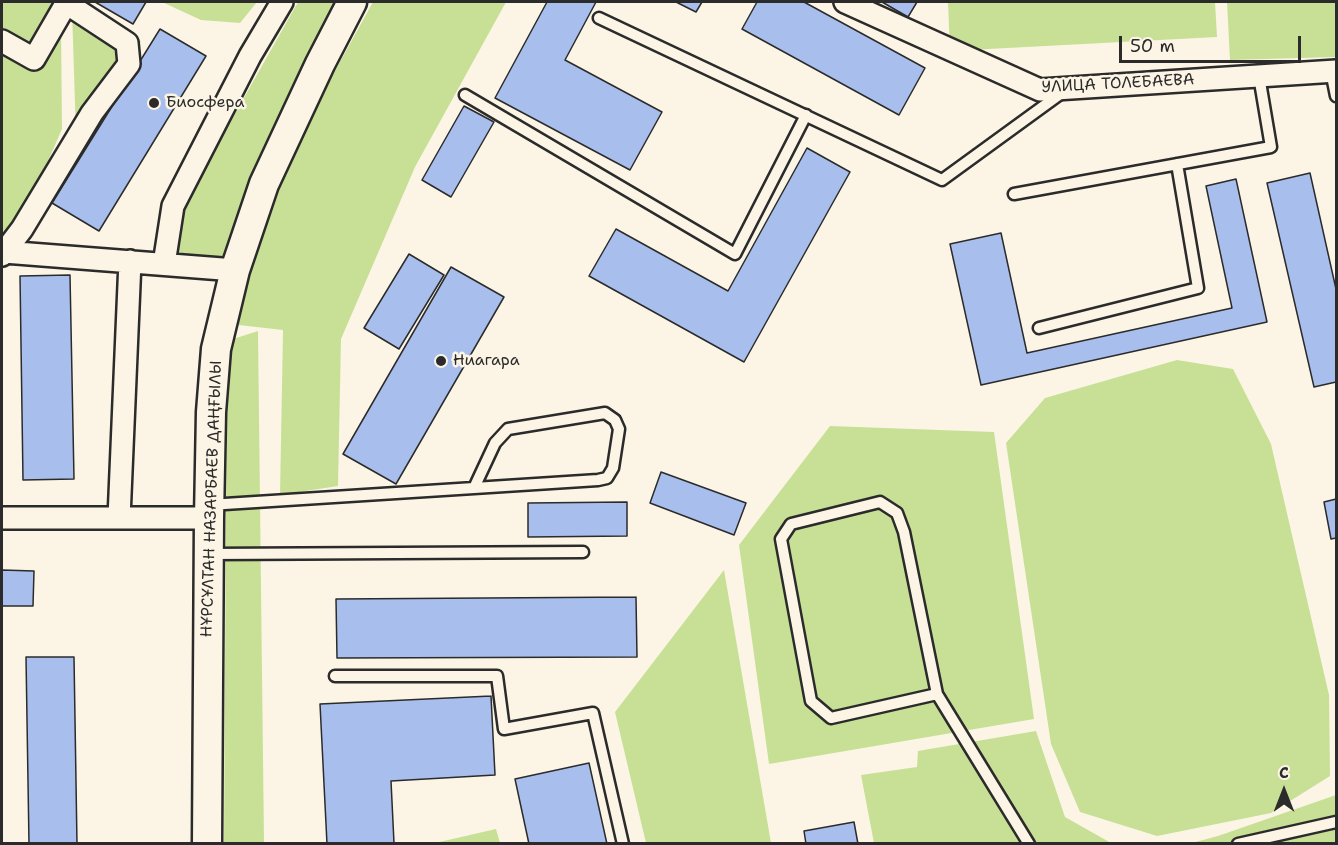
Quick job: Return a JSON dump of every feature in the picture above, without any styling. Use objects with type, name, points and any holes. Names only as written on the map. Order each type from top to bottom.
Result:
[{"type":"main road","name":"НҰРСҰЛТАН НАЗАРБАЕВ ДАҢҒЫЛЫ","points":[[207,843],[208,554],[211,412],[216,349],[235,270],[264,184],[320,64],[352,2]]},
{"type":"street","points":[[2,41],[34,59],[66,2],[127,43],[129,64],[92,113],[22,229],[3,253]]},
{"type":"street","points":[[164,264],[173,206],[250,56],[282,2]]},
{"type":"street","name":"УЛИЦА ТОЛЕБАЕВА","points":[[845,2],[1040,90],[1334,71]]},
{"type":"street","points":[[3,253],[235,270]]},
{"type":"street","points":[[119,518],[130,261]]},
{"type":"street","points":[[2,518],[119,518],[209,512]]},
{"type":"lane","points":[[599,18],[942,180],[1068,89]]},
{"type":"lane","points":[[1334,71],[1336,96]]},
{"type":"lane","points":[[1014,194],[1271,147],[1259,76]]},
{"type":"lane","points":[[465,95],[735,254],[806,115]]},
{"type":"lane","points":[[1039,328],[1198,288],[1177,164]]},
{"type":"lane","points":[[209,512],[474,488],[598,480],[607,478],[614,468],[619,429],[615,420],[605,413],[508,429],[495,443],[474,488]]},
{"type":"lane","points":[[937,694],[831,718],[811,701],[781,539],[791,524],[880,502],[897,513],[904,532],[937,694],[1029,843]]},
{"type":"lane","points":[[208,554],[582,552]]},
{"type":"lane","points":[[334,676],[497,676],[504,729],[592,713],[623,843]]},
{"type":"lane","points":[[1238,843],[1336,822]]},
{"type":"green space","points":[[2,2],[62,2],[32,54],[2,36]]},
{"type":"green space","points":[[162,2],[257,2],[240,23],[201,20]]},
{"type":"green space","points":[[298,2],[344,2],[231,263],[171,255],[180,211]]},
{"type":"green space","points":[[373,2],[506,2],[415,167],[341,339],[338,486],[280,495],[283,330],[230,324],[273,183]]},
{"type":"green space","points":[[948,2],[1215,2],[1217,37],[950,51]]},
{"type":"green space","points":[[1227,2],[1336,2],[1336,57],[1230,60]]},
{"type":"green space","points":[[72,10],[141,41],[76,135]]},
{"type":"green space","points":[[61,26],[62,129],[13,242],[2,257],[2,48],[37,68]]},
{"type":"green space","points":[[258,331],[264,843],[224,844],[227,341]]},
{"type":"green space","points":[[1177,360],[1233,369],[1271,444],[1329,695],[1330,776],[1271,813],[1157,836],[1080,812],[1051,744],[1006,443],[1045,398]]},
{"type":"green space","points":[[830,426],[994,432],[1034,719],[769,764],[739,545]]},
{"type":"green space","points":[[724,570],[771,843],[646,843],[615,712]]},
{"type":"green space","points":[[1036,731],[1065,817],[1111,843],[874,843],[861,775],[917,767],[918,751]]},
{"type":"green space","points":[[1336,795],[1336,843],[1188,844],[1218,836]]},
{"type":"green space","points":[[496,829],[500,843],[435,843]]},
{"type":"building","points":[[95,2],[146,2],[133,24]]},
{"type":"building","points":[[547,2],[596,2],[565,60],[662,112],[630,170],[495,98]]},
{"type":"building","points":[[676,2],[702,2],[696,12]]},
{"type":"building","points":[[757,2],[804,2],[925,68],[899,115],[742,29]]},
{"type":"building","points":[[882,2],[917,2],[908,17]]},
{"type":"building","points":[[160,29],[206,56],[99,231],[52,203]]},
{"type":"building","points":[[464,106],[494,122],[451,197],[422,180]]},
{"type":"building","points":[[807,148],[850,172],[744,362],[589,276],[616,229],[728,291]]},
{"type":"building","points":[[1310,173],[1336,289],[1336,382],[1314,387],[1267,183]]},
{"type":"building","points":[[1236,179],[1267,322],[981,385],[950,244],[1001,233],[1027,353],[1232,308],[1206,186]]},
{"type":"building","points":[[409,254],[444,275],[399,349],[364,328]]},
{"type":"building","points":[[451,267],[504,297],[396,484],[343,454]]},
{"type":"building","points":[[70,275],[74,479],[23,480],[20,276]]},
{"type":"building","points":[[661,472],[746,503],[734,535],[650,503]]},
{"type":"building","points":[[1336,499],[1336,538],[1331,539],[1324,502]]},
{"type":"building","points":[[627,502],[627,536],[528,537],[528,503]]},
{"type":"building","points":[[2,570],[34,571],[33,606],[2,606]]},
{"type":"building","points":[[636,597],[637,657],[337,658],[336,599]]},
{"type":"building","points":[[26,657],[74,657],[77,844],[29,844]]},
{"type":"building","points":[[491,696],[495,775],[391,781],[394,843],[327,844],[320,704]]},
{"type":"building","points":[[589,763],[607,844],[529,844],[515,779]]},
{"type":"building","points":[[854,822],[858,844],[806,844],[804,831]]},
{"type":"place","name":"Биосфера","points":[[154,103]]},
{"type":"place","name":"Ниагара","points":[[441,361]]}]
